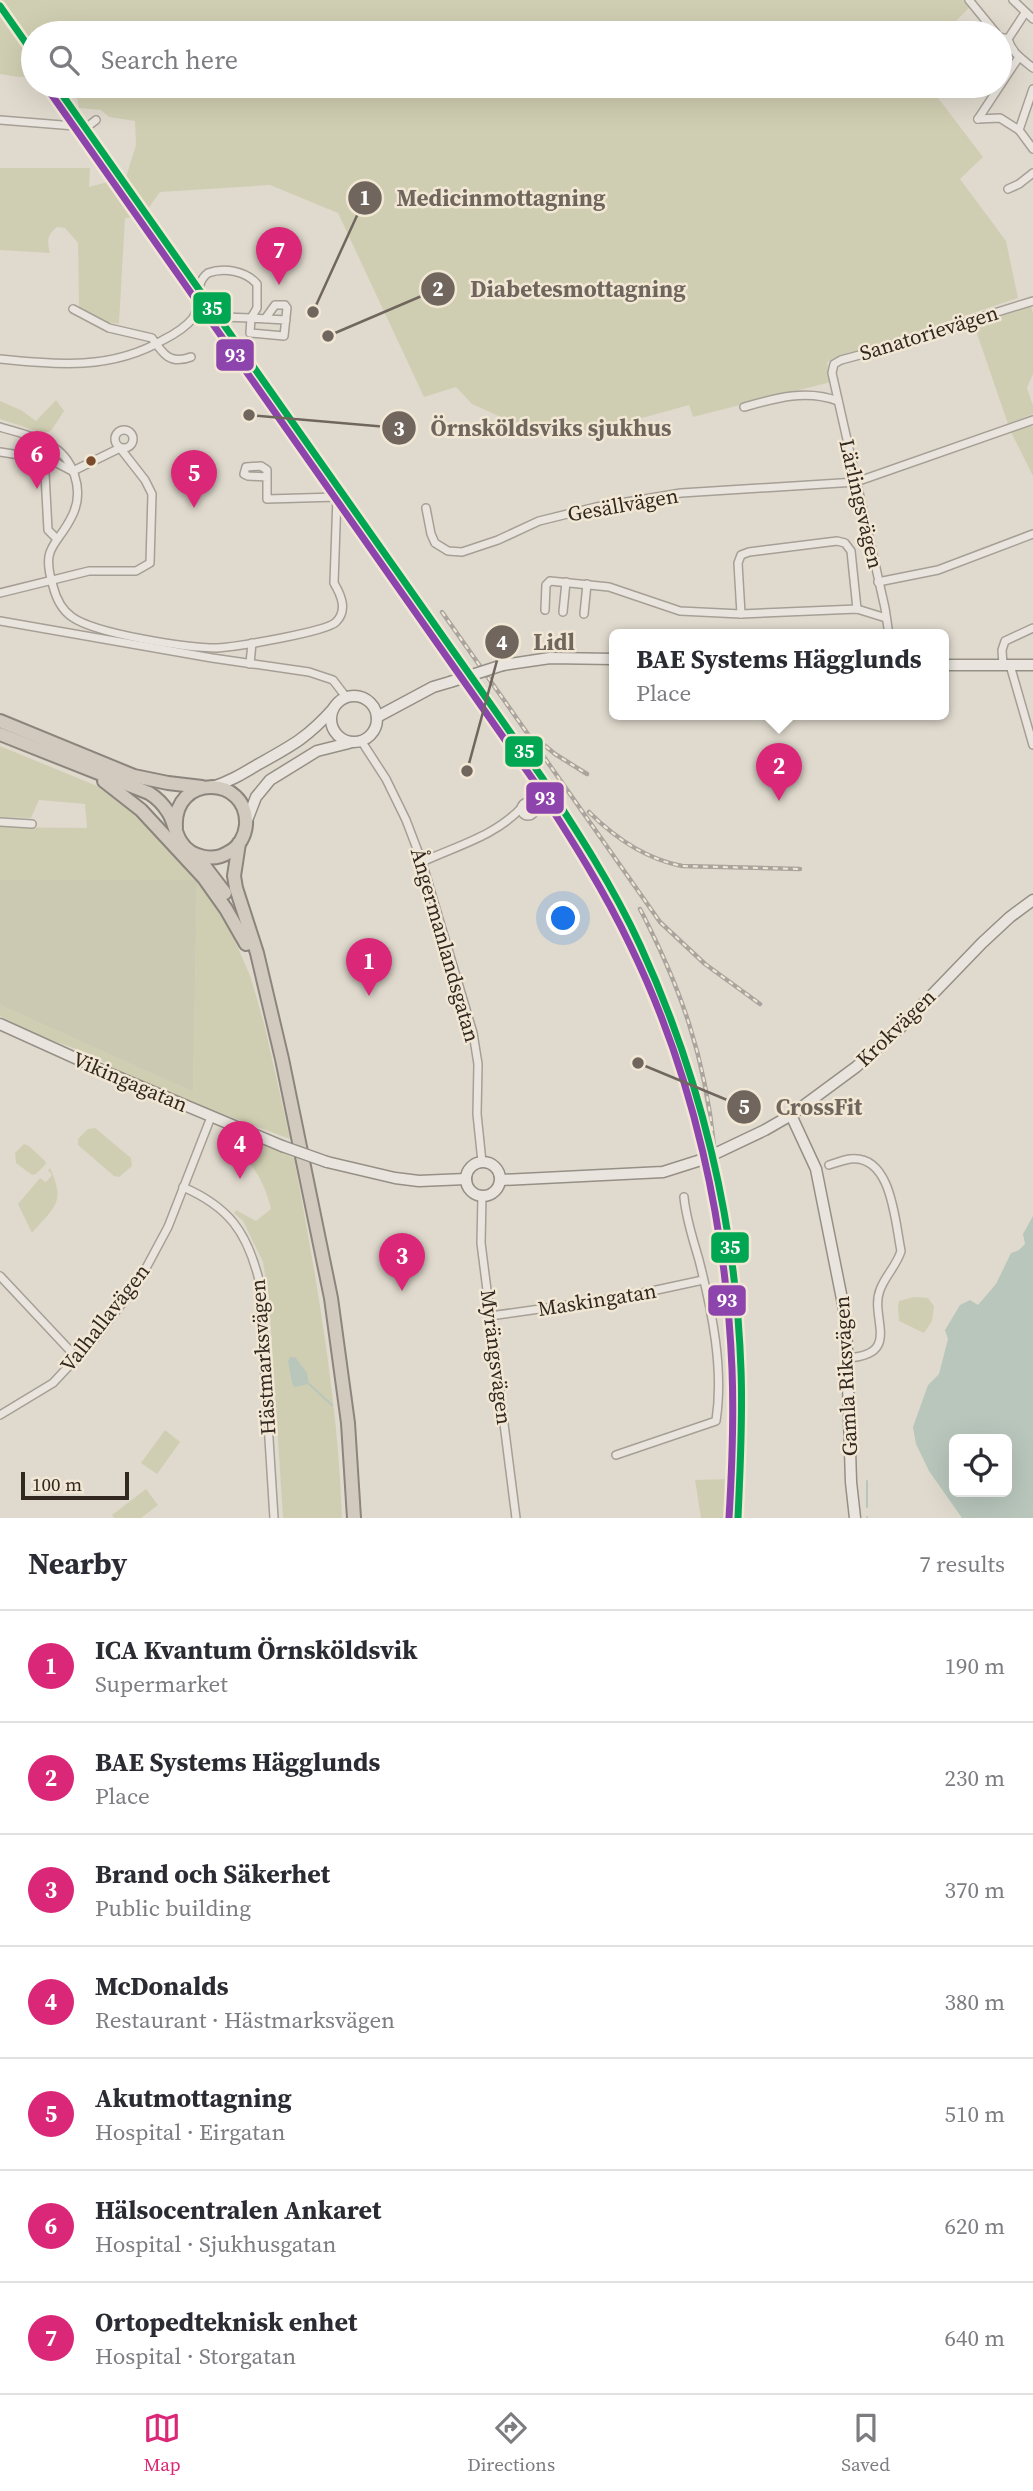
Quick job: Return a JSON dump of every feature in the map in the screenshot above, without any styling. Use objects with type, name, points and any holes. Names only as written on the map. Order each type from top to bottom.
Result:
[{"type":"highway","points":[[0,722],[134,776],[225,790],[237,798],[244,810],[246,824],[239,843],[234,876],[250,925],[282,1059],[331,1298],[348,1423],[354,1518]]},
{"type":"highway","points":[[0,734],[149,793],[164,805],[180,841],[196,855],[224,891],[261,976]]},
{"type":"highway","points":[[86,768],[135,805],[204,878],[246,944]]},
{"type":"highway","points":[[176,828],[176,814],[182,802],[192,792],[209,787]]},
{"type":"highway","points":[[196,855],[209,858],[223,856],[239,843]]},
{"type":"street","points":[[970,0],[989,21]]},
{"type":"street","points":[[1013,0],[1033,19]]},
{"type":"street","points":[[1012,26],[1025,13]]},
{"type":"street","points":[[1012,49],[1033,68]]},
{"type":"street","points":[[1012,68],[1019,57]]},
{"type":"street","points":[[1019,130],[1033,89]]},
{"type":"street","points":[[992,98],[978,120],[1000,118],[1019,130],[1033,149]]},
{"type":"street","points":[[0,120],[87,127],[96,120]]},
{"type":"street","points":[[1008,189],[1033,173]]},
{"type":"street","points":[[0,359],[51,364],[104,362],[128,356],[175,334],[194,316],[200,283],[211,271],[242,273],[255,281],[258,290],[257,308],[251,318],[250,333],[284,336],[287,308],[280,304],[272,307],[265,319]]},
{"type":"street","name":"Sanatorievägen","points":[[832,373],[834,364],[841,360],[1033,302]]},
{"type":"street","points":[[73,309],[108,328],[152,338],[163,355],[169,359],[183,360],[191,357]]},
{"type":"street","points":[[194,316],[286,320]]},
{"type":"street","name":"Lärlingsvägen","points":[[832,373],[887,629]]},
{"type":"street","points":[[744,407],[800,395],[822,396],[838,401]]},
{"type":"street","points":[[856,482],[1033,420]]},
{"type":"street","points":[[0,427],[50,444],[62,454],[73,471],[77,481],[76,504],[72,516],[48,555],[51,579],[63,609],[82,623],[97,629],[219,648],[326,628],[340,616],[343,604],[341,594],[334,583],[337,497],[267,499],[267,477]]},
{"type":"street","points":[[0,593],[89,571],[136,571],[151,561],[152,494],[120,447],[73,471]]},
{"type":"street","points":[[0,452],[51,460],[73,471]]},
{"type":"street","points":[[45,474],[48,530],[56,538]]},
{"type":"street","name":"Gesällvägen","points":[[426,508],[435,543],[444,550],[458,552],[498,540],[539,521],[609,505],[707,491],[856,482]]},
{"type":"street","points":[[878,582],[938,570],[1033,534]]},
{"type":"street","points":[[741,614],[738,563],[741,555],[837,541],[845,543],[851,551],[857,609]]},
{"type":"street","points":[[545,611],[547,582],[566,582],[613,588],[673,610],[741,614],[857,609],[886,618]]},
{"type":"street","points":[[563,612],[566,582]]},
{"type":"street","points":[[584,614],[587,584]]},
{"type":"street","points":[[0,621],[309,672],[328,678],[339,686],[346,697]]},
{"type":"street","points":[[1033,628],[1005,641],[1002,650],[1033,745]]},
{"type":"street","points":[[250,664],[252,643]]},
{"type":"street","points":[[377,717],[433,687],[503,665],[550,658],[609,659]]},
{"type":"street","points":[[949,665],[1033,665]]},
{"type":"street","points":[[209,787],[233,779],[305,738],[346,697],[358,696],[368,701],[375,709],[377,717],[374,732],[357,742],[317,751],[270,780],[256,797],[246,824]]},
{"type":"street","points":[[333,709],[333,730],[341,739],[357,742]]},
{"type":"street","name":"Ångermanlandsgatan","points":[[357,742],[394,792],[422,862],[475,1041],[478,1064],[477,1114],[482,1162]]},
{"type":"street","points":[[422,862],[480,838],[520,810]]},
{"type":"street","points":[[0,822],[32,824]]},
{"type":"street","name":"Krokvägen","points":[[501,1180],[651,1174],[674,1170],[730,1148],[791,1115],[841,1079],[880,1046],[982,943],[1033,900]]},
{"type":"street","name":"Vikingagatan","points":[[0,1024],[211,1117],[327,1162],[407,1179],[466,1179]]},
{"type":"street","name":"Gamla Riksvägen","points":[[791,1115],[816,1169],[843,1297],[855,1518]]},
{"type":"street","name":"Valhallavägen","points":[[0,1415],[53,1383],[138,1283],[158,1248],[211,1117]]},
{"type":"street","points":[[829,1165],[852,1159],[864,1161],[874,1166],[882,1175],[887,1185],[901,1251],[877,1298],[881,1326],[879,1342],[867,1355],[847,1358]]},
{"type":"street","points":[[482,1162],[496,1167],[501,1180],[495,1192],[482,1196],[472,1192],[466,1179],[471,1167],[482,1162]]},
{"type":"street","name":"Hästmarksvägen","points":[[183,1187],[213,1202],[225,1212],[248,1243],[254,1261],[259,1280],[274,1518]]},
{"type":"street","name":"Myrängsvägen","points":[[482,1196],[481,1243],[516,1518]]},
{"type":"street","points":[[616,1455],[716,1421],[716,1352],[703,1280],[685,1213],[684,1197]]},
{"type":"street","points":[[0,1276],[76,1358]]},
{"type":"street","name":"Maskingatan","points":[[490,1316],[624,1297],[703,1280]]},
{"type":"shaded area","points":[[0,0],[977,0],[956,21],[21,21],[21,77],[0,74]]},
{"type":"shaded area","points":[[77,98],[938,98],[983,157],[960,179],[1006,241],[1018,298],[827,362],[831,382],[693,417],[689,405],[635,420],[556,436],[516,424],[472,404],[456,387],[424,397],[338,213],[270,185],[160,192],[143,216],[125,218],[119,324],[107,322],[79,307],[78,243],[65,228],[57,227],[51,233],[48,242],[50,253],[0,250],[0,168],[90,168],[89,187],[126,177],[136,145],[135,121],[109,117],[101,110],[79,108]]},
{"type":"shaded area","points":[[1031,306],[1033,374],[1027,388],[1033,414],[1008,424],[974,325]]},
{"type":"shaded area","points":[[56,400],[64,411],[51,431],[43,433],[0,419],[0,401],[21,410],[36,421]]},
{"type":"shaded area","points":[[1026,424],[1033,427],[1033,476],[1010,430]]},
{"type":"shaded area","points":[[0,746],[114,793],[184,851],[227,922],[251,978],[290,1139],[207,1108],[113,1068],[93,1055],[34,1034],[0,1016],[0,1005],[193,1092],[197,880],[0,880],[0,827],[87,828],[85,804],[39,800],[31,818],[0,817]]},
{"type":"shaded area","points":[[0,880],[197,880],[193,1092],[0,1005]]},
{"type":"shaded area","points":[[95,1128],[131,1158],[132,1166],[119,1177],[114,1176],[78,1145],[78,1139],[88,1129]]},
{"type":"shaded area","points":[[253,1140],[294,1158],[331,1382],[342,1518],[283,1518],[269,1300],[263,1262],[243,1221],[234,1213],[236,1210],[256,1221],[271,1209],[259,1176],[236,1150]]},
{"type":"shaded area","points":[[24,1144],[45,1161],[46,1164],[36,1174],[32,1175],[16,1163],[15,1153]]},
{"type":"shaded area","points":[[50,1168],[57,1189],[56,1204],[32,1233],[18,1204],[40,1178],[46,1182],[52,1175],[48,1170]]},
{"type":"shaded area","points":[[1033,1216],[1033,1518],[962,1518],[929,1471],[916,1444],[913,1427],[928,1385],[939,1374],[948,1339],[945,1330],[960,1305],[970,1300],[978,1305],[996,1284],[1011,1253],[1025,1244],[1023,1234]]},
{"type":"shaded area","points":[[914,1297],[928,1298],[934,1306],[932,1321],[924,1333],[899,1321],[899,1301]]},
{"type":"shaded area","points":[[290,1357],[295,1357],[307,1373],[309,1384],[294,1387],[288,1362]]},
{"type":"shaded area","points":[[165,1430],[180,1442],[157,1474],[141,1463]]},
{"type":"shaded area","points":[[731,1479],[728,1518],[701,1518],[695,1480]]},
{"type":"shaded area","points":[[146,1489],[158,1505],[141,1518],[114,1518],[112,1515]]},
{"type":"waterway","points":[[309,1384],[332,1405]]},
{"type":"waterway","points":[[867,1481],[867,1507]]},
{"type":"railway","points":[[442,612],[660,922],[705,964],[760,1004]]},
{"type":"railway","points":[[538,740],[587,774]]},
{"type":"railway","points":[[589,812],[632,846],[669,863],[682,866],[800,869]]},
{"type":"railway","points":[[640,909],[668,967],[689,1024],[704,1083],[714,1146]]},
{"type":"transit line","name":"35","points":[[0,6],[21,36]]},
{"type":"transit line","name":"93","points":[[54,98],[534,781],[597,882],[630,945],[653,995],[689,1098],[714,1206],[723,1260],[732,1369],[729,1518]]},
{"type":"transit line","name":"35","points":[[64,98],[541,776],[606,880],[640,945],[681,1047],[712,1152],[723,1206],[732,1260],[741,1370],[738,1518]]},
{"type":"place","name":"Ortopedteknisk enhet","points":[[279,285]]},
{"type":"place","name":"Medicinmottagning","points":[[313,312]]},
{"type":"place","name":"Diabetesmottagning","points":[[328,336]]},
{"type":"place","name":"Örnsköldsviks sjukhus","points":[[249,415]]},
{"type":"place","name":"Hälsocentralen Ankaret","points":[[37,489]]},
{"type":"place","name":"Akutmottagning","points":[[194,508]]},
{"type":"place","name":"Lidl","points":[[467,771]]},
{"type":"place","name":"BAE Systems Hägglunds","points":[[779,801]]},
{"type":"place","name":"ICA Kvantum Örnsköldsvik","points":[[369,996]]},
{"type":"place","name":"CrossFit","points":[[638,1063]]},
{"type":"place","name":"McDonalds","points":[[240,1179]]},
{"type":"place","name":"Brand och Säkerhet","points":[[402,1291]]}]
